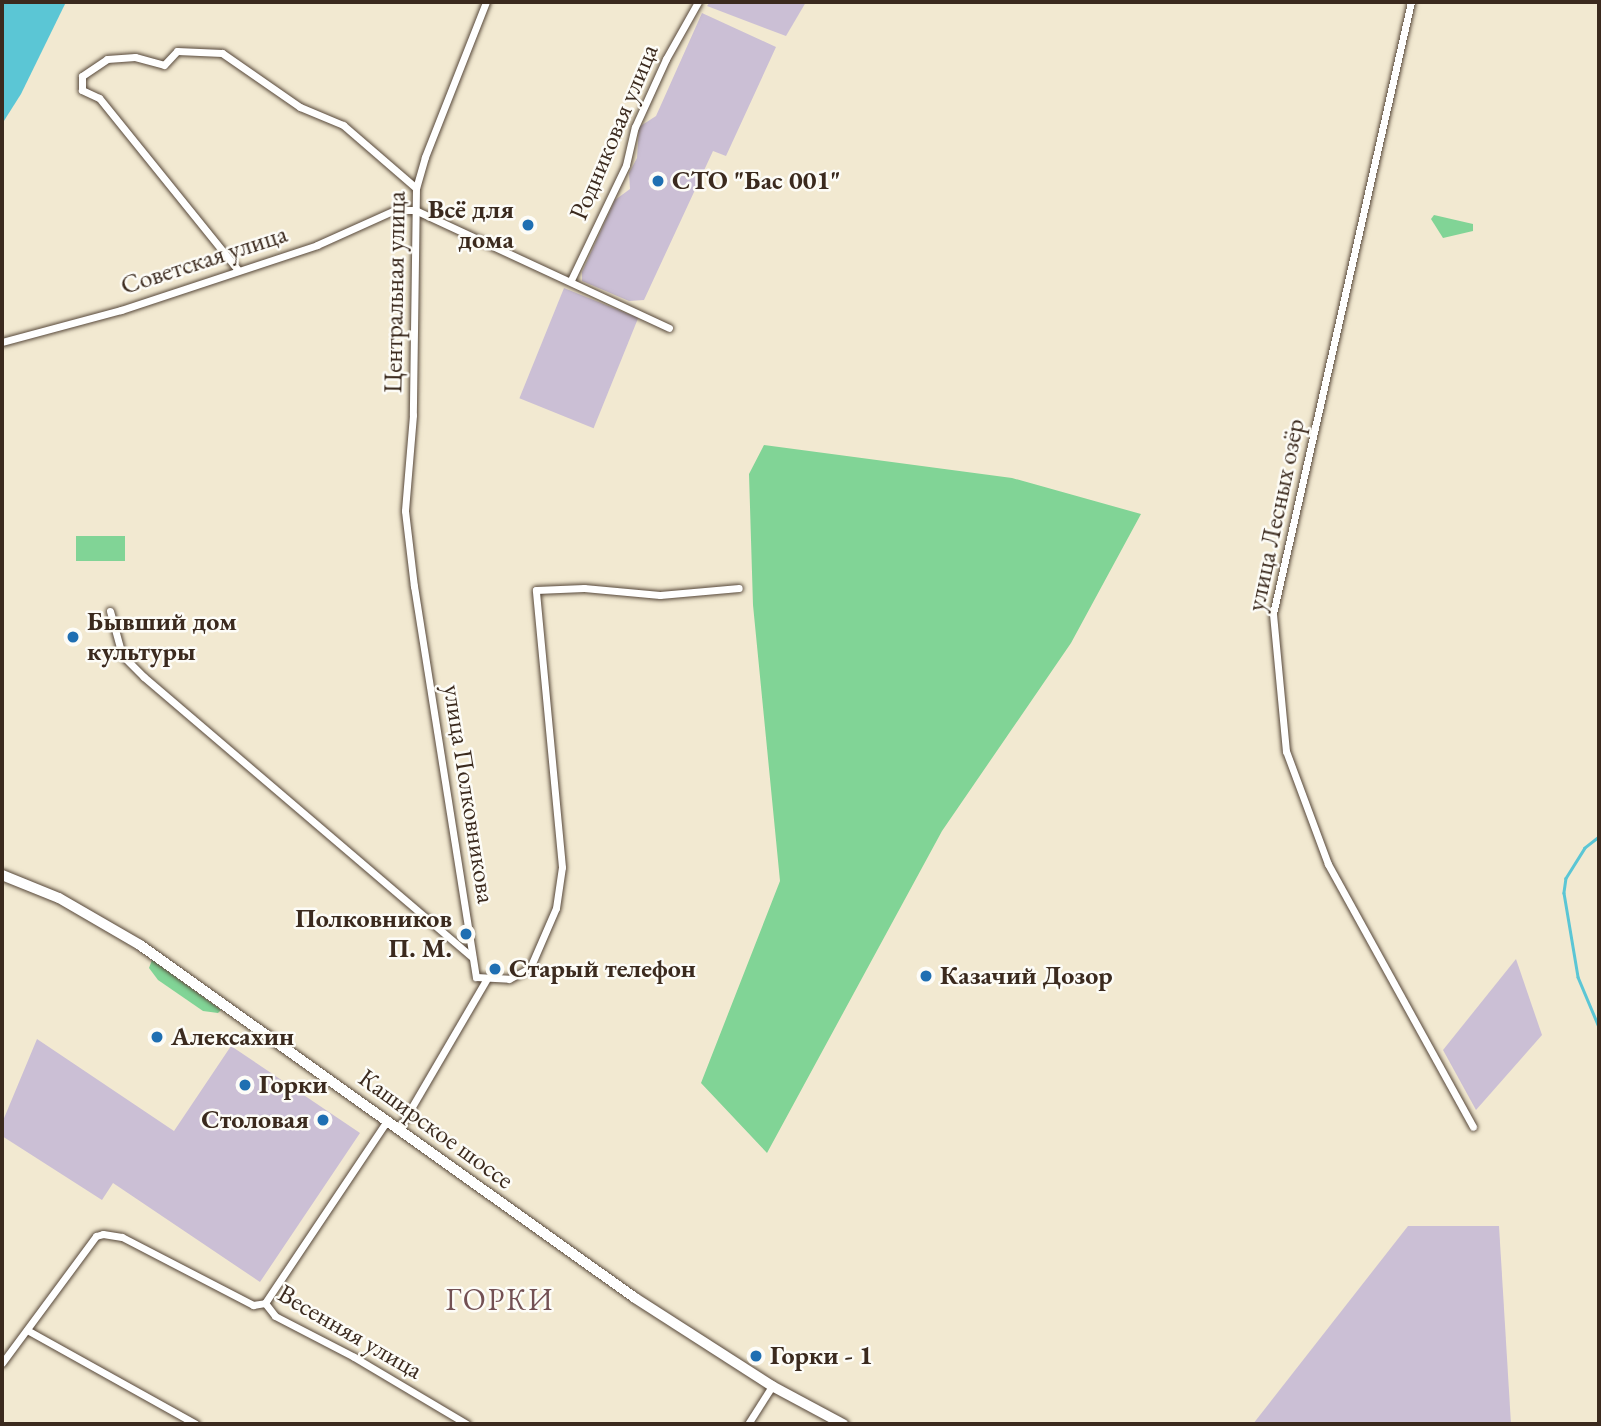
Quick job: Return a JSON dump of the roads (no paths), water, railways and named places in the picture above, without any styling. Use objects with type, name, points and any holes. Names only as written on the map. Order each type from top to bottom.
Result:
[{"type":"main road","name":"Каширское шоссе","points":[[2,875],[59,898],[113,928],[399,1129],[580,1261],[772,1386],[843,1424]]},
{"type":"street","name":"Центральная улица","points":[[410,554],[405,511],[413,415],[418,241],[416,188],[425,157],[486,2]]},
{"type":"street","name":"Родниковая улица","points":[[571,280],[626,165],[635,127],[650,93],[698,2]]},
{"type":"street","name":"улица Лесных озёр","points":[[1412,2],[1273,614],[1286,751],[1328,864],[1473,1126]]},
{"type":"street","points":[[238,270],[99,98],[82,90],[82,76],[107,59],[135,57],[164,65],[177,51],[222,53],[300,107],[343,125],[416,188]]},
{"type":"street","name":"Советская улица","points":[[2,342],[121,310],[317,245],[395,210],[415,210]]},
{"type":"street","points":[[415,210],[571,280],[607,301],[669,328]]},
{"type":"street","name":"улица Полковникова","points":[[410,554],[476,977],[485,980]]},
{"type":"street","points":[[399,1129],[485,980],[509,979],[530,968],[556,908],[562,867],[536,590],[584,588],[660,595],[739,588]]},
{"type":"street","points":[[110,611],[121,655],[144,677],[473,958]]},
{"type":"street","points":[[265,1303],[387,1121]]},
{"type":"street","name":"Весенняя улица","points":[[27,1330],[96,1236],[112,1233],[253,1305],[265,1303],[275,1316],[354,1357],[467,1424]]},
{"type":"street","points":[[2,1363],[27,1330],[196,1424]]},
{"type":"street","points":[[748,1424],[772,1386]]},
{"type":"water","points":[[2,2],[66,2],[21,94],[2,124]]},
{"type":"waterway","points":[[1599,837],[1585,848],[1566,878],[1564,893],[1578,977],[1599,1027]]},
{"type":"place","name":"СТО \"Бас 001\"","points":[[658,181]]},
{"type":"place","name":"Всё для дома","points":[[528,225]]},
{"type":"place","name":"Бывший дом культуры","points":[[73,637]]},
{"type":"place","name":"Полковников П. М.","points":[[466,934]]},
{"type":"place","name":"Старый телефон","points":[[495,969]]},
{"type":"place","name":"Казачий Дозор","points":[[926,976]]},
{"type":"place","name":"Алексахин","points":[[157,1037]]},
{"type":"place","name":"Горки","points":[[245,1085]]},
{"type":"place","name":"Столовая","points":[[323,1120]]},
{"type":"place","name":"Горки - 1","points":[[756,1356]]},
{"type":"district","name":"ГОРКИ","points":[[500,1300]]}]
